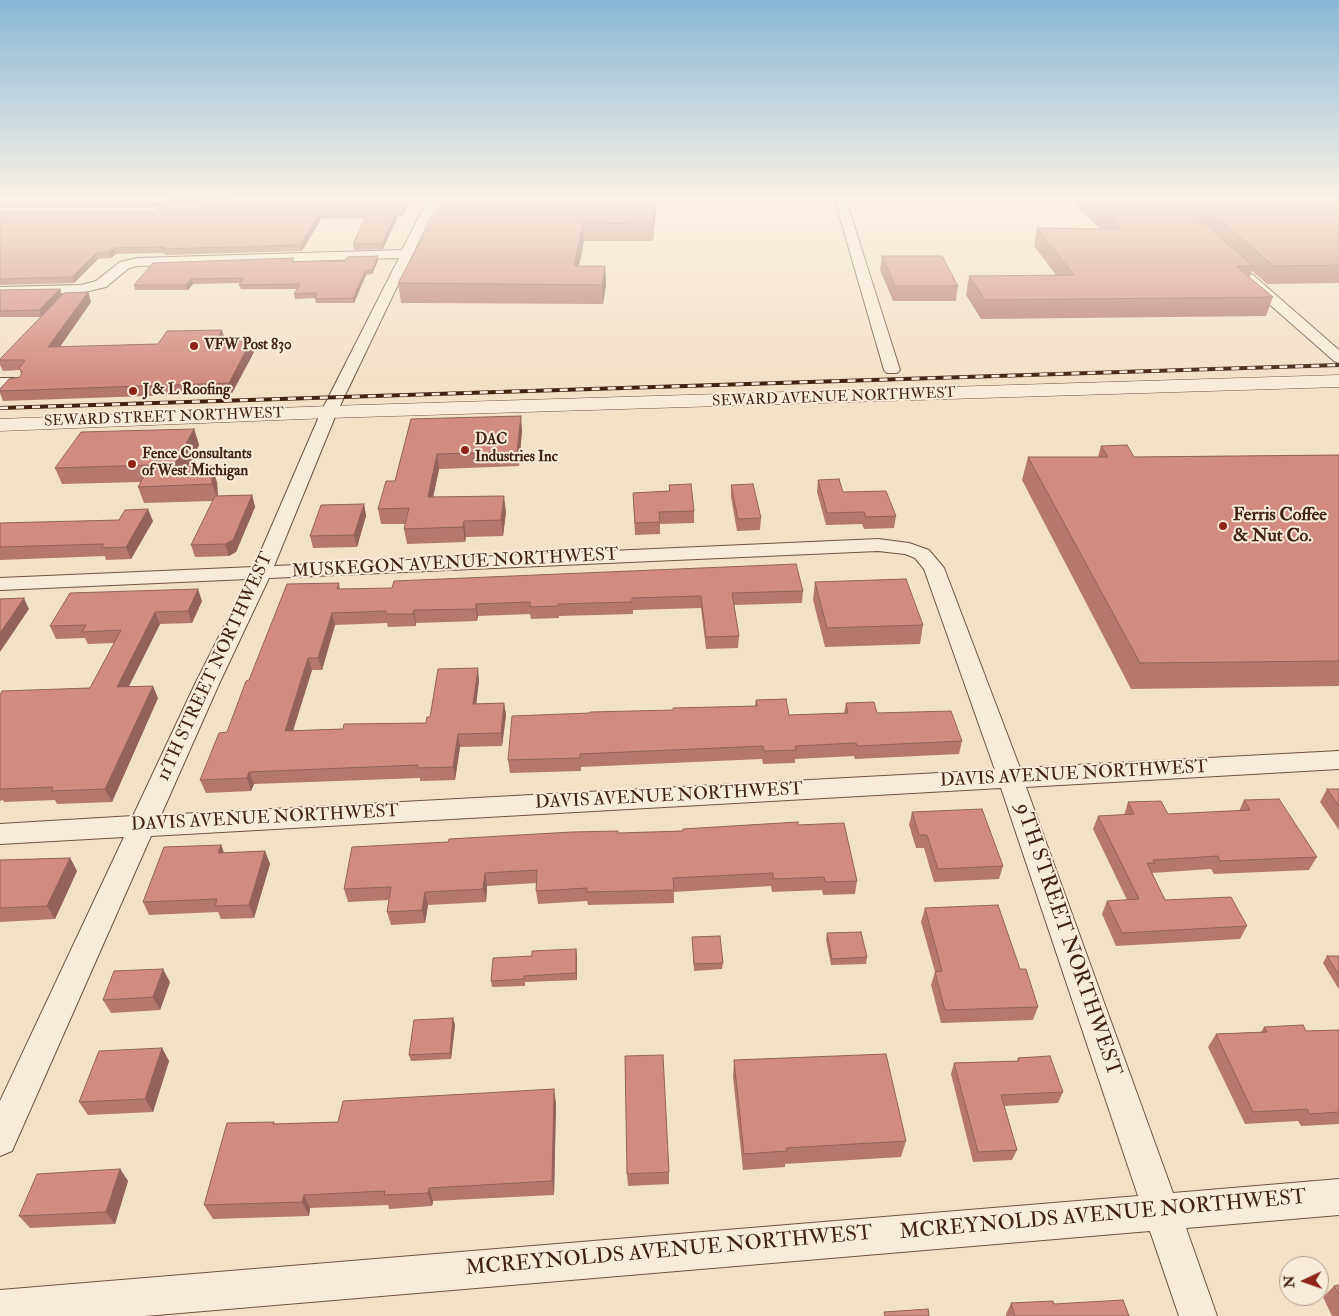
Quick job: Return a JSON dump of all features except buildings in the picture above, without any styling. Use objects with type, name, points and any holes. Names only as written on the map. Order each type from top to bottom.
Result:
[{"type":"street","points":[[0,290],[81,289],[101,284],[125,265],[138,262],[258,258]]},
{"type":"street","name":"11TH STREET NORTHWEST","points":[[0,1139],[207,684],[261,573],[329,412],[404,258]]},
{"type":"street","points":[[858,258],[892,370]]},
{"type":"street","points":[[1237,268],[1339,358]]},
{"type":"street","name":"SEWARD AVENUE NORTHWEST","points":[[329,412],[1339,381]]},
{"type":"street","points":[[0,383],[17,383]]},
{"type":"street","name":"SEWARD STREET NORTHWEST","points":[[0,425],[329,412]]},
{"type":"street","name":"MUSKEGON AVENUE NORTHWEST","points":[[0,584],[878,545],[909,549]]},
{"type":"street","name":"9TH STREET NORTHWEST","points":[[909,549],[922,554],[934,568],[1011,778],[1198,1316]]},
{"type":"street","name":"DAVIS AVENUE NORTHWEST","points":[[0,834],[1339,760]]},
{"type":"street","name":"MCREYNOLDS AVENUE NORTHWEST","points":[[0,1309],[1161,1210],[1339,1197]]},
{"type":"railway","points":[[0,408],[1339,365]]},
{"type":"place","name":"VFW Post 830","points":[[194,346]]},
{"type":"place","name":"J & L Roofing","points":[[133,391]]},
{"type":"place","name":"DAC Industries Inc","points":[[465,450]]},
{"type":"place","name":"Fence Consultants of West Michigan","points":[[132,464]]},
{"type":"place","name":"Ferris Coffee & Nut Co.","points":[[1223,526]]}]
